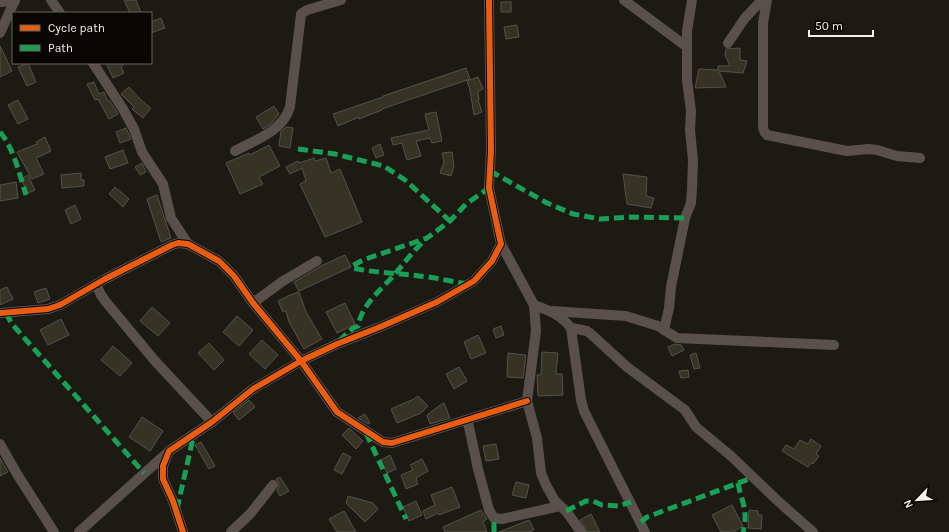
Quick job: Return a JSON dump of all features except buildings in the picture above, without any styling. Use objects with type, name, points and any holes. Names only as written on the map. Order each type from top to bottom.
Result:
[{"type":"street","points":[[0,2],[15,0]]},
{"type":"street","points":[[0,32],[15,0]]},
{"type":"street","points":[[51,0],[59,12]]},
{"type":"street","points":[[235,151],[277,127],[288,114],[301,14],[307,10],[341,0]]},
{"type":"street","points":[[489,0],[491,151],[489,188],[501,244],[534,305],[536,331],[527,401],[537,438],[541,473],[546,485],[560,506],[566,510],[581,532]]},
{"type":"street","points":[[624,0],[687,47]]},
{"type":"street","points":[[664,330],[669,308],[671,287],[692,189],[693,160],[690,130],[691,111],[687,80],[687,31],[692,0]]},
{"type":"street","points":[[728,43],[745,18],[762,0]]},
{"type":"street","points":[[767,0],[763,23],[762,120],[763,130],[765,133],[767,135],[847,151],[869,149],[897,156],[920,158]]},
{"type":"street","points":[[94,64],[123,109],[134,129],[142,152],[163,184],[171,218],[188,244]]},
{"type":"street","points":[[0,313],[53,308],[66,303],[96,284],[172,245],[178,243],[188,244],[219,261],[234,276],[253,303],[301,361],[337,412],[383,442],[392,443],[527,401]]},
{"type":"street","points":[[79,532],[169,451],[212,422],[253,389],[301,361],[337,344],[437,302],[474,281],[492,261],[501,244]]},
{"type":"street","points":[[253,303],[283,281],[317,261]]},
{"type":"street","points":[[96,284],[100,295],[155,361],[212,422]]},
{"type":"street","points":[[534,305],[552,311],[626,316],[658,326],[677,338],[834,345]]},
{"type":"street","points":[[552,311],[571,328],[581,400],[584,411],[645,532]]},
{"type":"street","points":[[571,328],[587,331],[627,367],[685,410],[696,427],[731,456],[778,502],[813,532]]},
{"type":"street","points":[[466,420],[489,510],[494,518],[502,519],[560,506]]},
{"type":"street","points":[[0,444],[17,474],[54,532]]},
{"type":"street","points":[[169,451],[163,466],[163,479],[173,501],[183,532]]},
{"type":"street","points":[[144,473],[163,479]]},
{"type":"street","points":[[231,532],[250,514],[273,485]]},
{"type":"marked path","points":[[0,132],[13,154],[26,195]]},
{"type":"marked path","points":[[298,149],[335,154],[384,166],[405,180],[450,221]]},
{"type":"marked path","points":[[490,171],[547,203],[573,214],[600,219],[631,217],[685,218]]},
{"type":"marked path","points":[[468,284],[425,277],[370,271],[353,268],[352,266],[363,260],[427,238],[450,221],[466,204],[489,188]]},
{"type":"marked path","points":[[339,341],[353,328],[358,326],[360,318],[368,304],[426,239]]},
{"type":"marked path","points":[[6,313],[12,324],[144,473]]},
{"type":"marked path","points":[[366,433],[406,519]]},
{"type":"marked path","points":[[177,509],[194,434]]},
{"type":"marked path","points":[[641,522],[647,517],[752,478]]},
{"type":"marked path","points":[[738,483],[745,510],[743,532]]},
{"type":"marked path","points":[[566,511],[586,501],[593,501],[602,505],[618,506],[631,502]]},
{"type":"marked path","points":[[494,518],[494,532]]},
{"type":"cycle path","points":[[183,532],[173,501],[163,479],[163,466],[169,451],[212,422],[253,389],[301,361],[337,344],[437,302],[474,281],[492,261],[501,244],[489,188],[491,151],[489,0]]},
{"type":"cycle path","points":[[0,313],[48,309],[60,305],[105,279],[172,245],[178,243],[188,244],[219,261],[234,276],[253,303],[301,361],[337,412],[383,442],[392,443],[527,401]]}]
